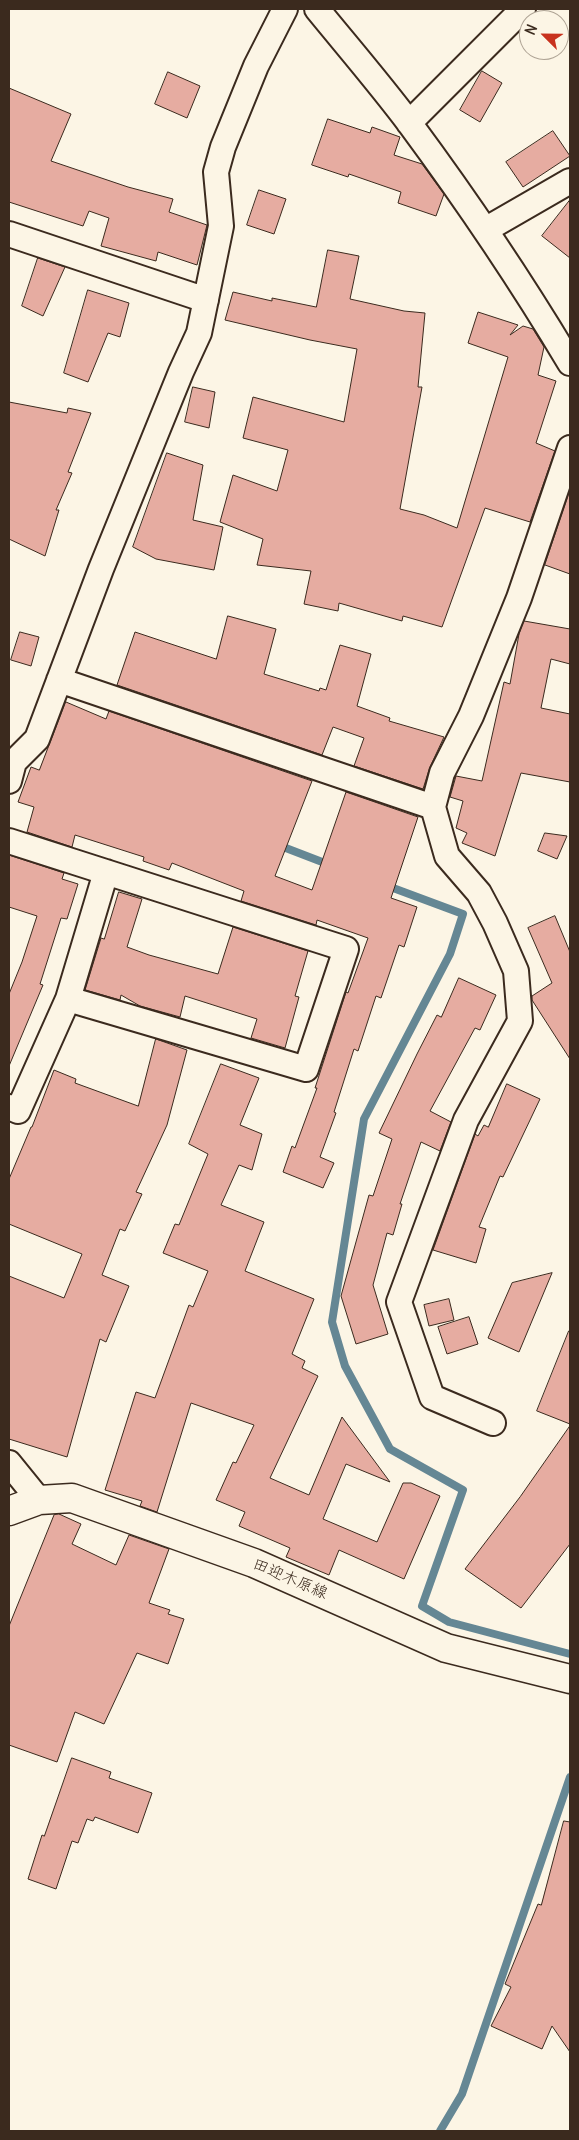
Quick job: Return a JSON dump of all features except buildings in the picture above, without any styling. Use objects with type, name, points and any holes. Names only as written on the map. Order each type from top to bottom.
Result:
[{"type":"main road","name":"田迎木原線","points":[[9,1512],[39,1500],[72,1498],[254,1563],[446,1648],[570,1679]]},
{"type":"street","points":[[9,781],[14,762],[37,739],[101,570],[181,372],[199,333],[221,226],[216,172],[223,147],[256,66],[285,9]]},
{"type":"street","points":[[317,9],[409,123],[533,301],[570,363]]},
{"type":"street","points":[[409,123],[523,9]]},
{"type":"street","points":[[485,230],[570,182]]},
{"type":"street","points":[[9,234],[206,300]]},
{"type":"street","points":[[493,1423],[432,1396],[399,1302],[466,1120],[520,1021],[516,971],[495,923],[479,893],[447,856],[433,807],[442,773],[470,716],[519,598],[570,448]]},
{"type":"street","points":[[59,680],[433,807]]},
{"type":"street","points":[[9,840],[346,949],[306,1069],[68,999]]},
{"type":"street","points":[[9,1107],[18,1111],[68,999],[106,872]]},
{"type":"street","points":[[9,1463],[39,1500]]},
{"type":"waterway","points":[[278,845],[330,865]]},
{"type":"waterway","points":[[385,885],[463,914],[450,954],[364,1119],[332,1322],[345,1366],[390,1449],[463,1490],[422,1606],[449,1622],[570,1654]]},
{"type":"waterway","points":[[440,2131],[462,2094],[570,1777]]}]
